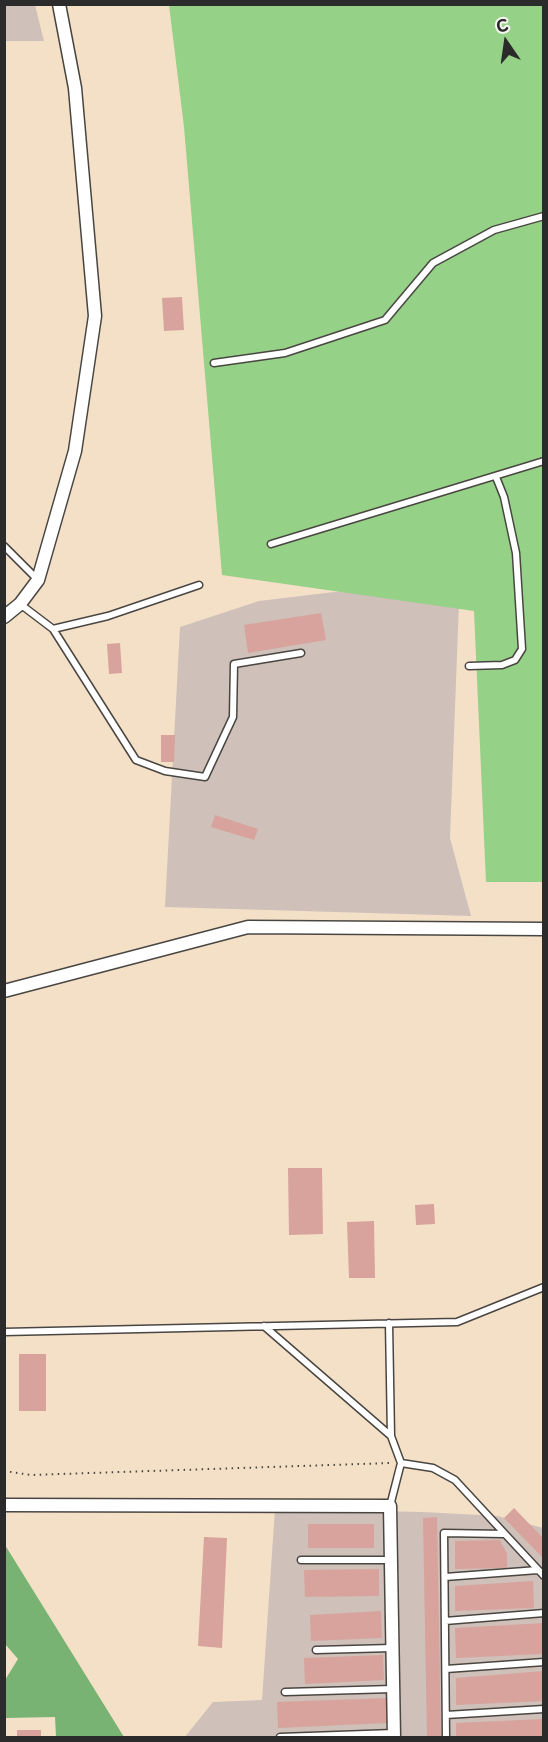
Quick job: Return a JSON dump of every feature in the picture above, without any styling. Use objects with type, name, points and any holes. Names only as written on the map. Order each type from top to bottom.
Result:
[{"type":"street","points":[[4,617],[20,604],[38,580],[75,451],[94,316],[75,88],[59,4]]},
{"type":"street","points":[[4,991],[248,927],[543,929]]},
{"type":"street","points":[[4,1505],[390,1506],[394,1735]]},
{"type":"lane","points":[[214,363],[285,353],[385,320],[432,263],[494,230],[543,216]]},
{"type":"lane","points":[[271,544],[543,461]]},
{"type":"lane","points":[[469,666],[502,665],[515,660],[522,648],[516,553],[504,497],[496,477]]},
{"type":"lane","points":[[4,546],[38,580]]},
{"type":"lane","points":[[54,629],[108,616],[199,585]]},
{"type":"lane","points":[[20,604],[54,629],[136,760],[165,771],[205,777],[233,717],[234,664],[301,653]]},
{"type":"lane","points":[[4,1332],[457,1322],[543,1287]]},
{"type":"lane","points":[[389,1323],[391,1436],[401,1463],[390,1506]]},
{"type":"lane","points":[[264,1326],[391,1436]]},
{"type":"lane","points":[[401,1463],[433,1468],[455,1480],[543,1576]]},
{"type":"lane","points":[[446,1737],[444,1533],[505,1534]]},
{"type":"lane","points":[[301,1560],[391,1560]]},
{"type":"lane","points":[[445,1577],[538,1570]]},
{"type":"lane","points":[[445,1621],[543,1613]]},
{"type":"lane","points":[[316,1650],[392,1648]]},
{"type":"lane","points":[[446,1669],[543,1662]]},
{"type":"lane","points":[[285,1692],[393,1689]]},
{"type":"lane","points":[[446,1715],[543,1709]]},
{"type":"lane","points":[[280,1737],[394,1735]]},
{"type":"path","points":[[4,1471],[31,1475],[401,1463]]},
{"type":"shaded area","points":[[5,4],[35,5],[44,41],[5,41]]},
{"type":"shaded area","points":[[460,577],[450,838],[471,916],[165,907],[180,627],[259,601]]},
{"type":"shaded area","points":[[275,1509],[497,1516],[543,1528],[543,1737],[184,1738],[213,1702],[262,1700]]},
{"type":"green space","points":[[169,5],[543,5],[543,882],[486,882],[474,611],[222,575],[184,127]]},
{"type":"green space","points":[[4,1545],[124,1737],[56,1737],[55,1717],[5,1718],[5,1680],[18,1659],[5,1644]]},
{"type":"building","points":[[182,297],[184,330],[164,331],[162,298]]},
{"type":"building","points":[[321,613],[326,640],[248,653],[244,625]]},
{"type":"building","points":[[120,643],[122,673],[109,674],[107,644]]},
{"type":"building","points":[[161,735],[175,735],[174,762],[161,762]]},
{"type":"building","points":[[215,815],[258,829],[254,840],[211,827]]},
{"type":"building","points":[[288,1168],[322,1168],[323,1234],[289,1235]]},
{"type":"building","points":[[434,1204],[435,1224],[416,1225],[415,1205]]},
{"type":"building","points":[[374,1221],[375,1278],[349,1278],[347,1222]]},
{"type":"building","points":[[19,1354],[46,1354],[46,1411],[19,1411]]},
{"type":"building","points":[[514,1508],[544,1539],[544,1559],[504,1518]]},
{"type":"building","points":[[437,1517],[441,1738],[427,1738],[423,1518]]},
{"type":"building","points":[[308,1524],[374,1524],[374,1548],[308,1548]]},
{"type":"building","points":[[204,1537],[227,1538],[222,1648],[198,1646]]},
{"type":"building","points":[[500,1540],[507,1554],[507,1568],[455,1569],[455,1541]]},
{"type":"building","points":[[379,1569],[379,1596],[305,1597],[304,1570]]},
{"type":"building","points":[[533,1581],[534,1608],[455,1611],[455,1586]]},
{"type":"building","points":[[381,1611],[382,1638],[311,1641],[310,1615]]},
{"type":"building","points":[[544,1623],[544,1654],[456,1658],[455,1628]]},
{"type":"building","points":[[383,1655],[384,1680],[305,1684],[304,1658]]},
{"type":"building","points":[[544,1671],[544,1701],[456,1705],[456,1678]]},
{"type":"building","points":[[388,1698],[389,1723],[278,1728],[277,1702]]},
{"type":"building","points":[[544,1719],[544,1738],[456,1738],[456,1723]]},
{"type":"building","points":[[17,1730],[41,1730],[41,1738],[17,1738]]}]
